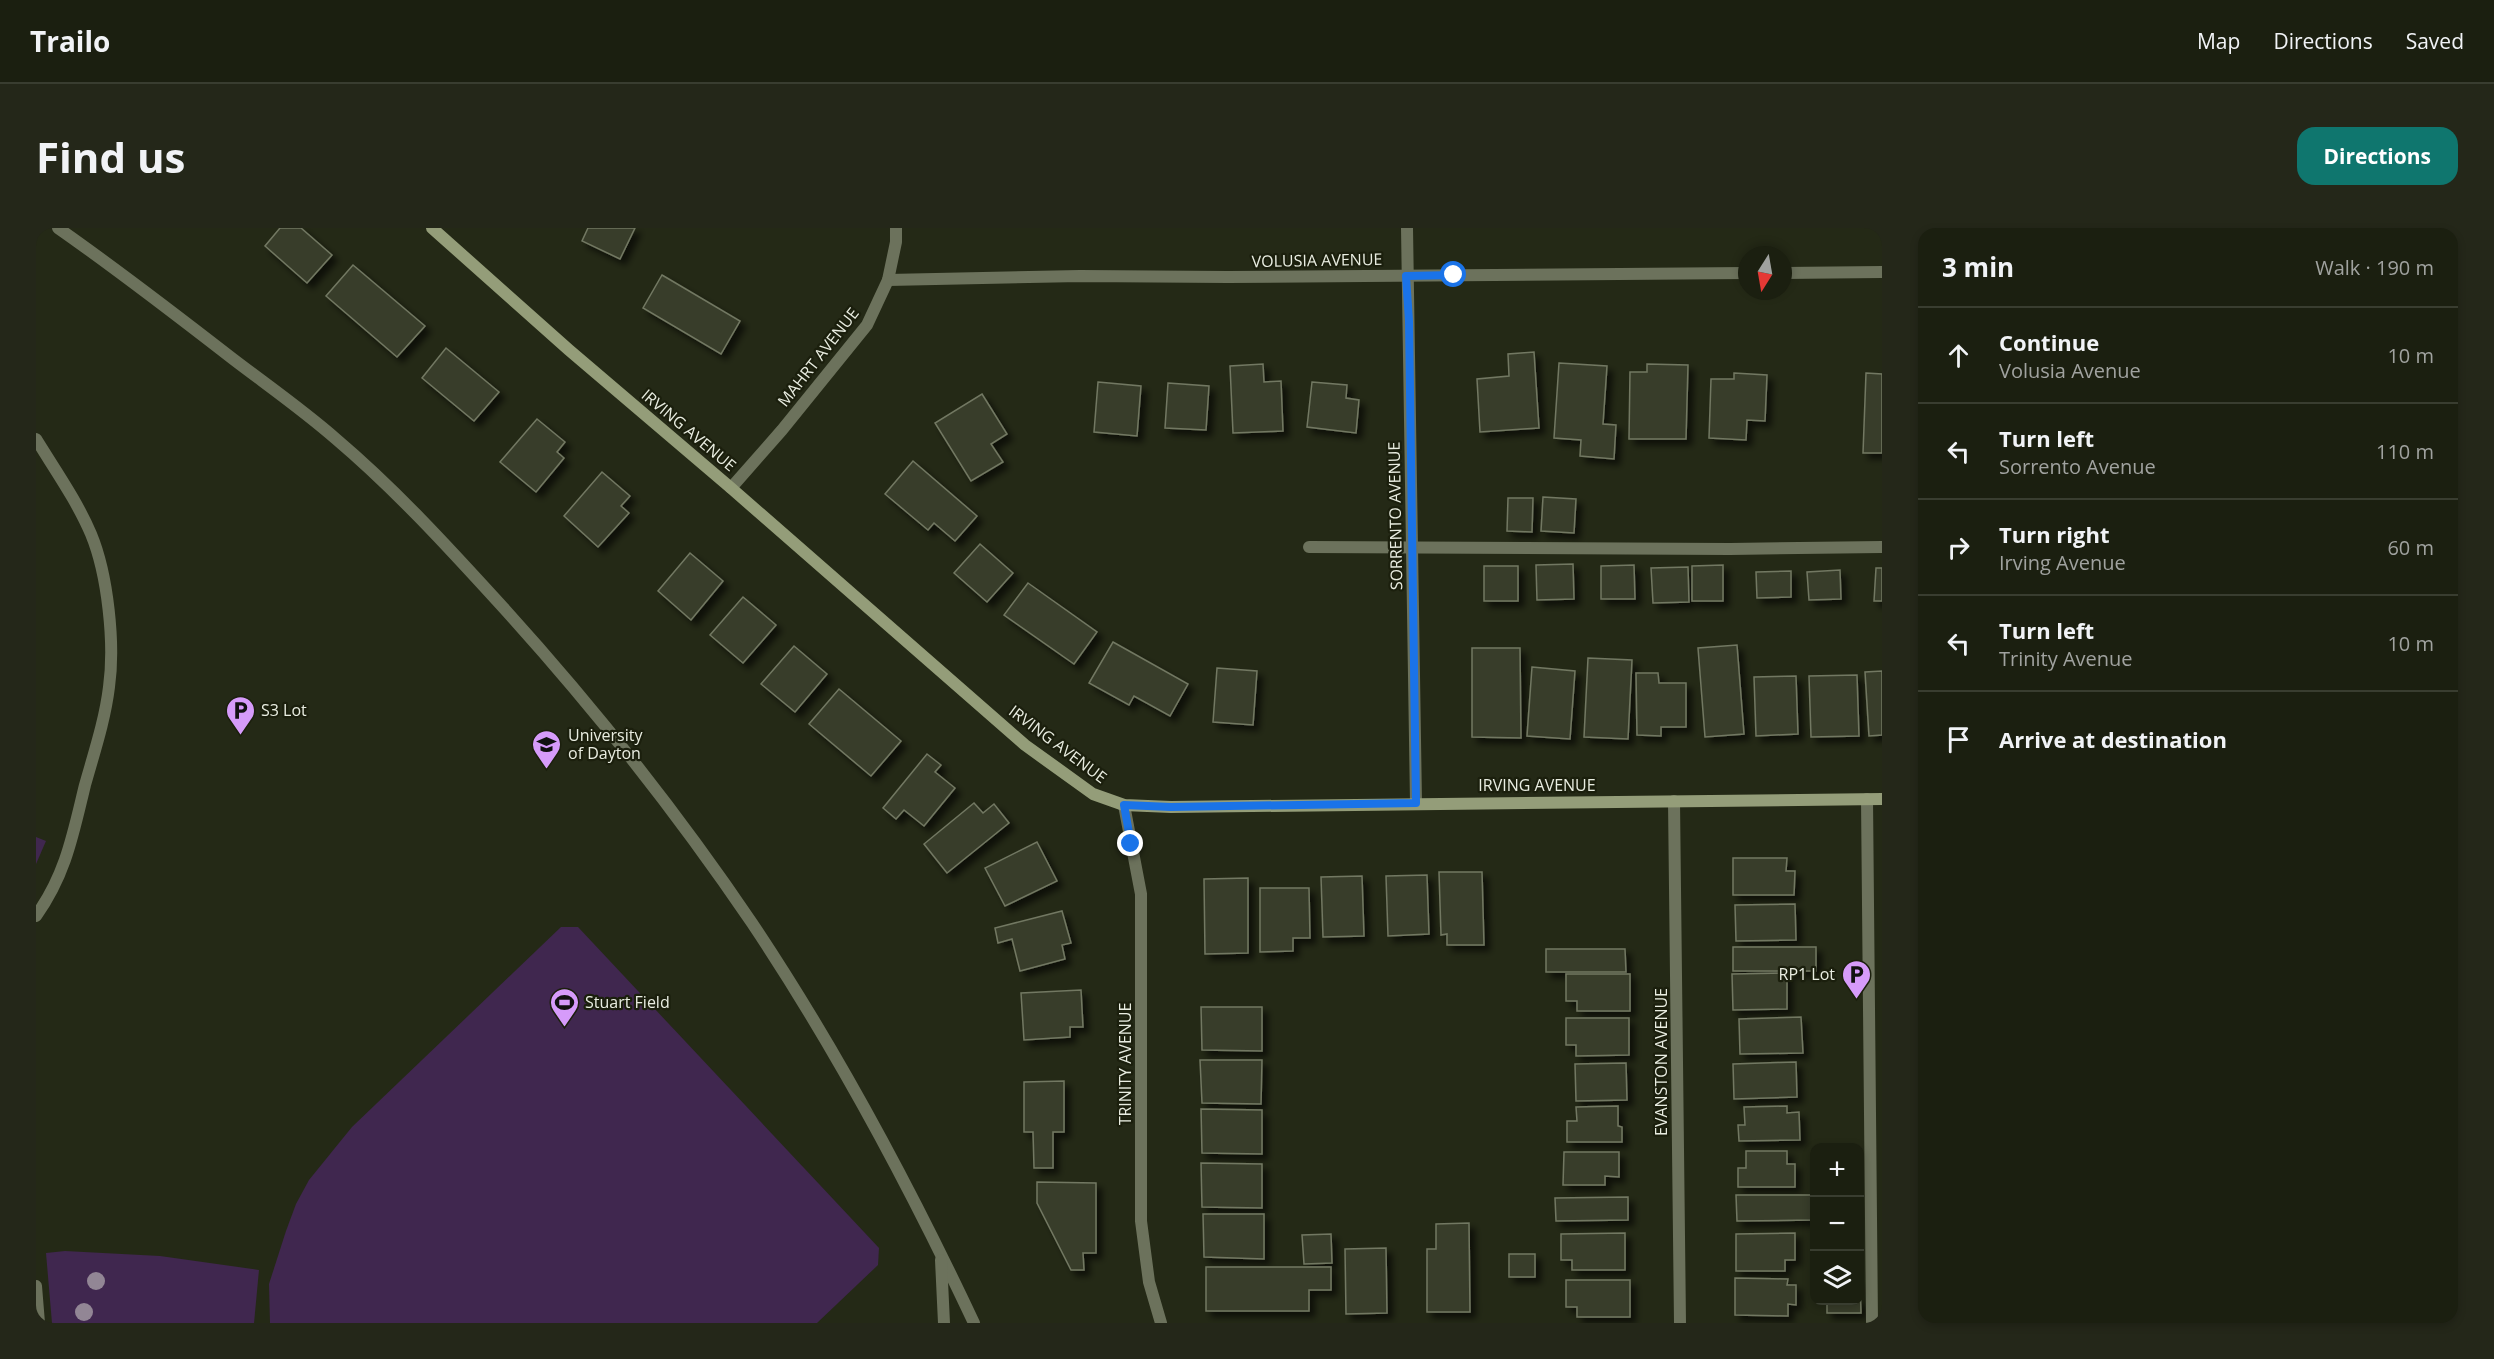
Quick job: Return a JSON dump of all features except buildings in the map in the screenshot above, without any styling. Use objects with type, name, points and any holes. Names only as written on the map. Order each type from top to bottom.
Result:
[{"type":"street","points":[[58,228],[141,287],[336,438],[466,567],[553,663],[676,817],[752,924],[828,1045],[940,1252],[974,1323]]},
{"type":"street","name":"IRVING AVENUE","points":[[432,228],[569,350],[1025,745],[1093,794],[1124,805],[1171,807],[1882,799]]},
{"type":"street","name":"MAHRT AVENUE","points":[[731,488],[782,430],[867,325],[888,280],[896,242],[896,228]]},
{"type":"street","name":"SORRENTO AVENUE","points":[[1407,228],[1416,803]]},
{"type":"street","points":[[1792,273],[1882,272]]},
{"type":"street","name":"VOLUSIA AVENUE","points":[[888,280],[1080,276],[1738,273]]},
{"type":"street","points":[[36,439],[84,521],[98,555],[112,652],[108,697],[70,847],[59,879],[36,916]]},
{"type":"street","points":[[1309,547],[1730,549],[1882,547]]},
{"type":"street","points":[[1867,799],[1877,1084],[1872,1323]]},
{"type":"street","name":"EVANSTON AVENUE","points":[[1674,801],[1680,1323]]},
{"type":"street","name":"TRINITY AVENUE","points":[[1124,805],[1141,894],[1141,1221],[1149,1282],[1161,1323]]},
{"type":"street","points":[[940,1252],[944,1323]]},
{"type":"street","points":[[36,1287],[39,1323]]},
{"type":"shaded area","points":[[36,837],[46,841],[36,864]]},
{"type":"shaded area","name":"Stuart Field","points":[[561,927],[578,927],[879,1248],[878,1265],[817,1323],[270,1323],[269,1284],[296,1204],[309,1180],[352,1127]]},
{"type":"shaded area","points":[[65,1251],[160,1256],[259,1270],[254,1323],[52,1323],[46,1253]]},
{"type":"place","name":"S3 Lot","points":[[240,736]]},
{"type":"place","name":"University of Dayton","points":[[547,770]]},
{"type":"place","name":"RP1 Lot","points":[[1856,1000]]},
{"type":"place","name":"Stuart Field","points":[[564,1028]]},
{"type":"route","points":[[1131,844],[1124,805],[1171,807],[1416,803],[1409,321],[1406,276],[1454,275]]}]
